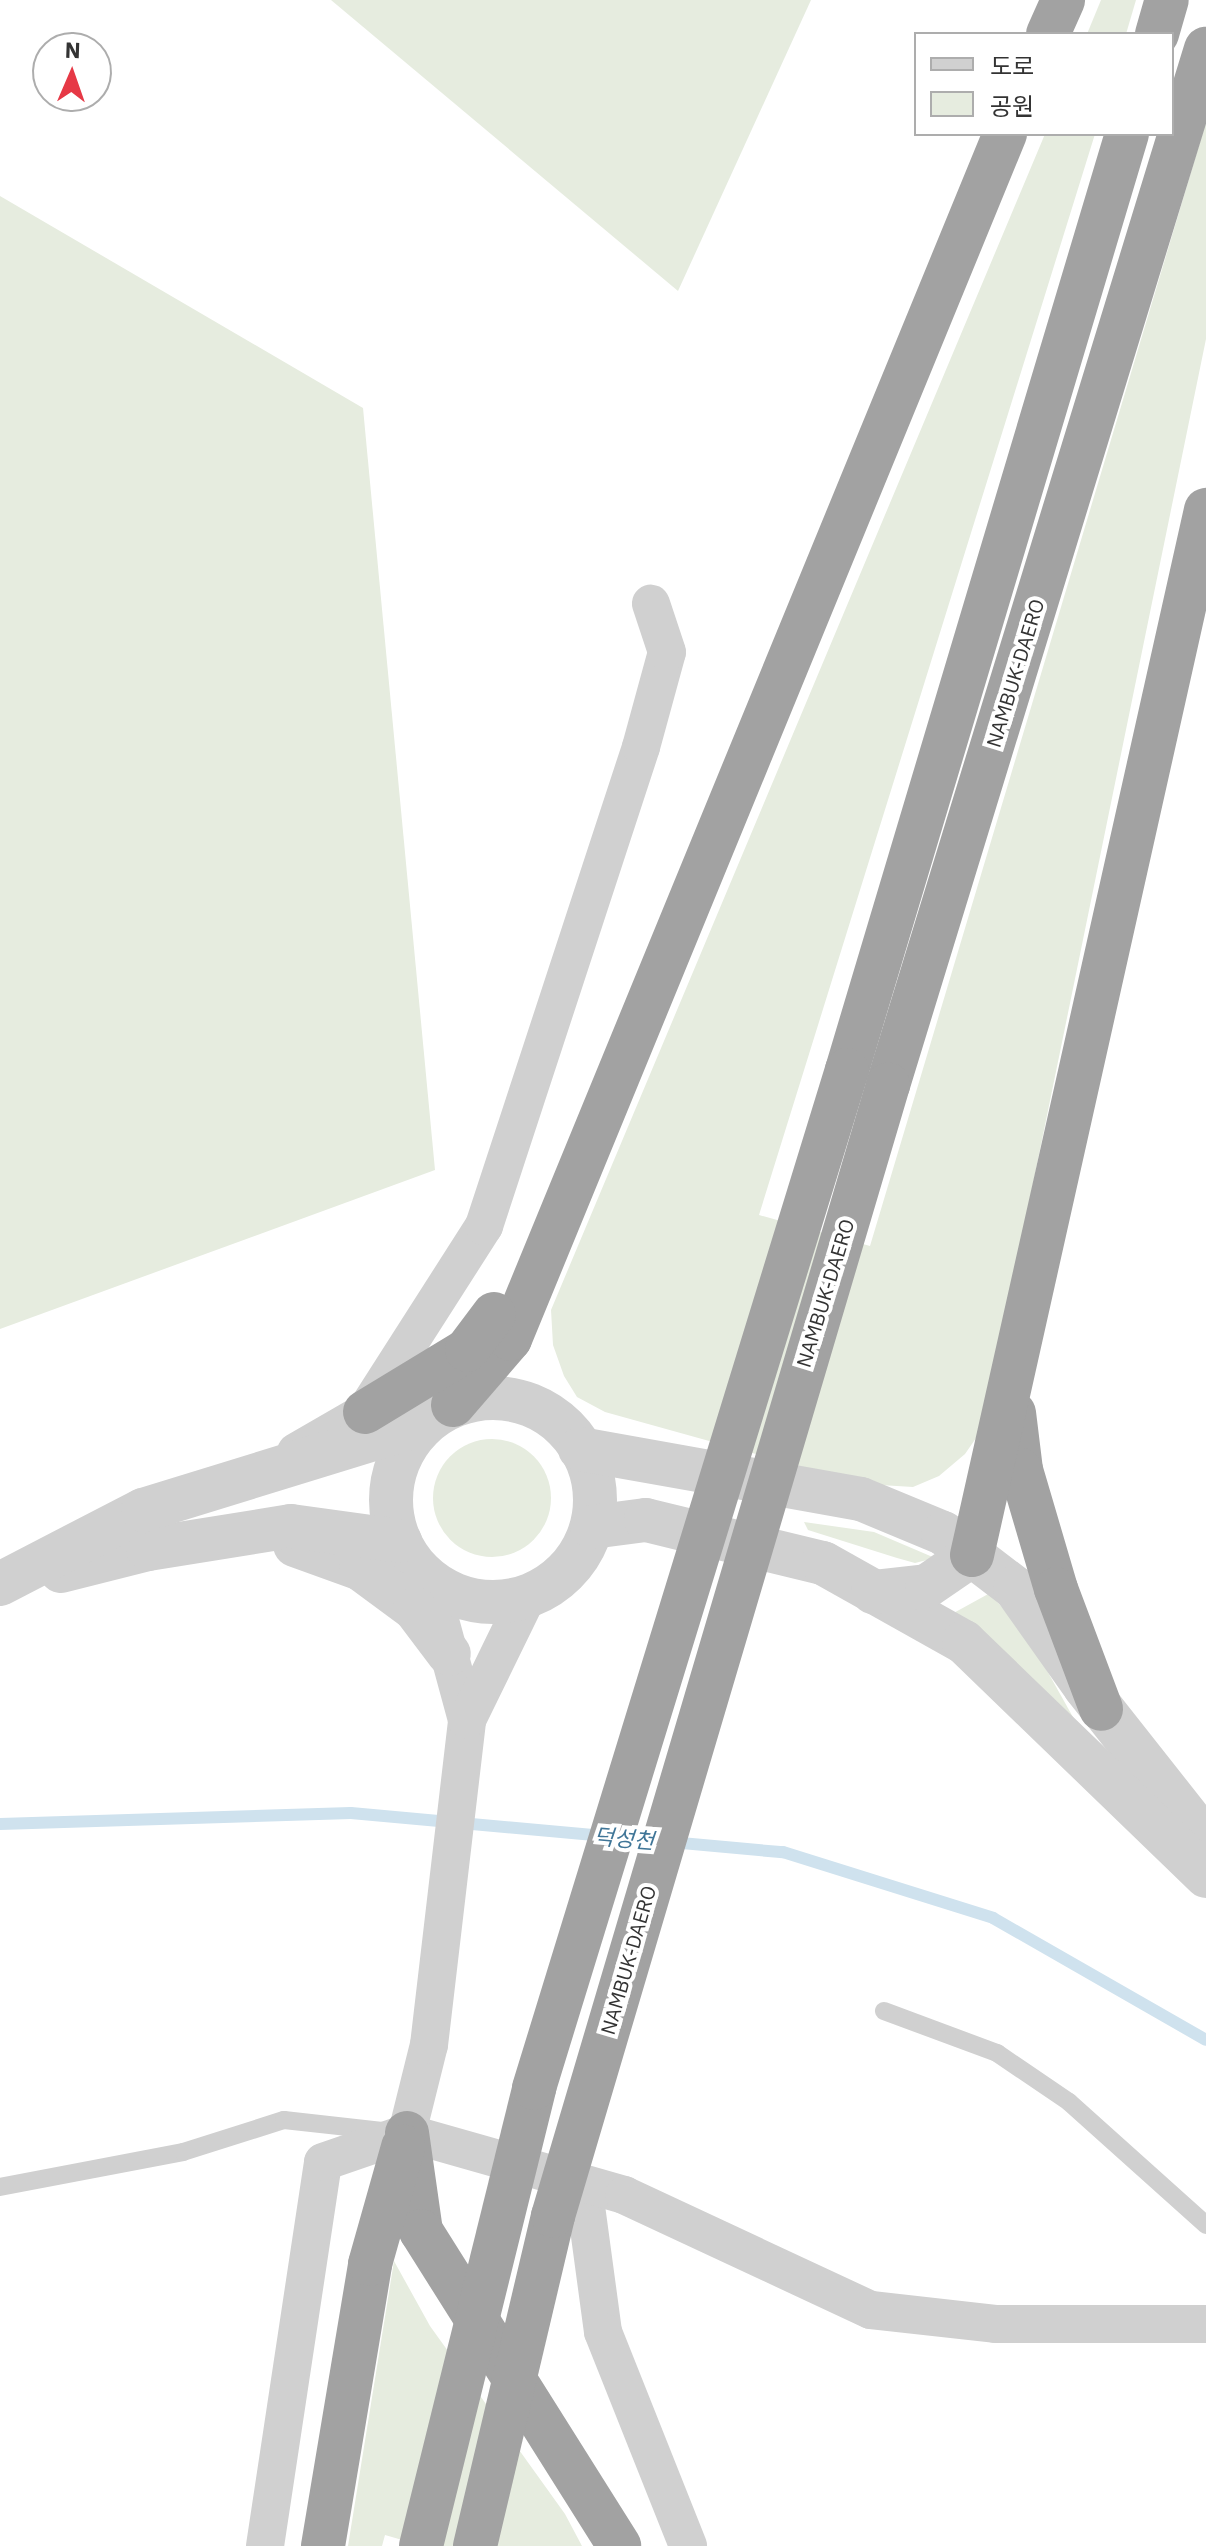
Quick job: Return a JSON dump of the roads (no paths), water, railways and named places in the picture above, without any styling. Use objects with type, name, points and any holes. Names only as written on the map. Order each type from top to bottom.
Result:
[{"type":"highway","points":[[1049,32],[1063,0]]},
{"type":"highway","points":[[1158,32],[1167,0]]},
{"type":"highway","name":"NAMBUK-DAERO","points":[[475,2546],[553,2216],[888,1085],[1206,49]]},
{"type":"highway","points":[[438,1415],[510,1339],[544,1249],[1004,136]]},
{"type":"highway","points":[[421,2546],[534,2088],[847,1070],[1126,136]]},
{"type":"highway","points":[[972,1555],[1206,510]]},
{"type":"highway","points":[[365,1412],[467,1350],[544,1249]]},
{"type":"highway","points":[[1010,1381],[1021,1470],[1056,1589],[1101,1709]]},
{"type":"highway","points":[[323,2546],[370,2264],[407,2133]]},
{"type":"highway","points":[[407,2133],[421,2231],[619,2546]]},
{"type":"street","points":[[245,1481],[365,1412],[484,1226],[641,747],[667,652],[651,604]]},
{"type":"street","points":[[0,1585],[143,1510],[245,1481],[485,1398],[518,1401],[548,1414],[580,1449],[595,1495],[592,1527],[578,1557],[556,1581],[527,1597],[495,1602],[460,1597],[429,1580]]},
{"type":"street","points":[[438,1415],[402,1452],[391,1486],[392,1521],[400,1541],[429,1580],[467,1720]]},
{"type":"street","points":[[580,1449],[861,1499],[943,1533],[1015,1588],[1101,1709],[1206,1840]]},
{"type":"street","points":[[592,1527],[646,1520],[823,1563],[964,1642],[1206,1876]]},
{"type":"street","points":[[0,1585],[148,1549],[291,1526],[400,1541]]},
{"type":"street","points":[[255,1531],[361,1569],[415,1609],[449,1654]]},
{"type":"street","points":[[873,1592],[927,1586],[972,1555]]},
{"type":"street","points":[[407,2133],[429,2045],[467,1720],[527,1597]]},
{"type":"street","points":[[265,2546],[323,2162],[407,2133],[624,2195],[871,2310],[995,2324],[1206,2324]]},
{"type":"street","points":[[583,2184],[603,2332],[688,2546]]},
{"type":"lane","points":[[884,2011],[997,2053],[1069,2102],[1206,2225]]},
{"type":"lane","points":[[0,2187],[183,2152],[284,2120],[407,2133]]},
{"type":"waterway","name":"덕성천","points":[[0,1824],[351,1813],[783,1852],[993,1918],[1206,2040]]}]
